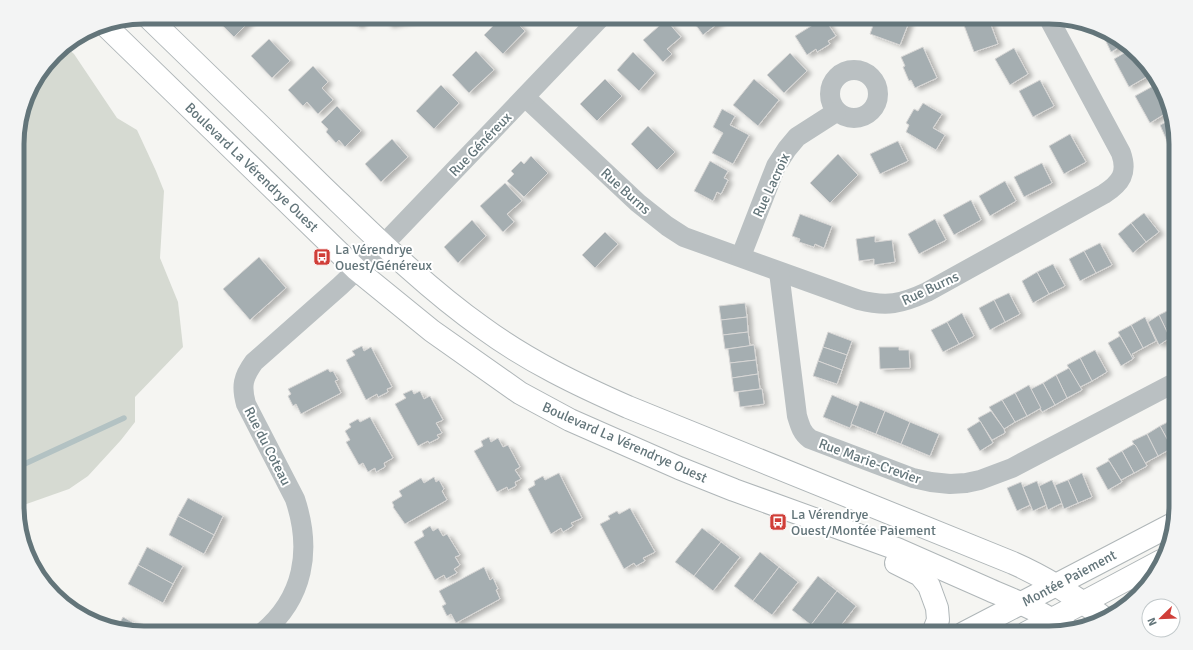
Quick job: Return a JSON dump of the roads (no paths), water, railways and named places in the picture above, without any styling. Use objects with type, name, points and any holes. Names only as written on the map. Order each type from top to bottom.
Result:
[{"type":"main road","points":[[155,24],[383,245],[444,298],[483,329],[530,359],[580,386],[628,407],[1013,563],[1035,573],[1083,602],[1100,615]]},
{"type":"main road","name":"Boulevard La Vérendrye Ouest","points":[[109,29],[357,270],[476,363],[526,396],[570,420],[673,465],[734,490],[897,550],[1002,596],[1022,603],[1059,624]]},
{"type":"main road","points":[[785,508],[920,575],[929,586],[937,608],[938,620],[935,626]]},
{"type":"main road","name":"Montée Paiement","points":[[978,626],[1167,527]]},
{"type":"main road","name":"Montée Paiement","points":[[1059,624],[1083,602],[1153,565]]},
{"type":"street","name":"Rue Généreux","points":[[357,270],[383,245],[594,24]]},
{"type":"street","name":"Rue Burns","points":[[525,97],[638,203],[667,226],[684,237],[740,256],[779,272],[869,302],[894,304],[908,301],[927,292],[1114,187],[1120,180],[1124,172],[1124,161],[1121,153],[1052,24]]},
{"type":"street","name":"Rue Lacroix","points":[[740,256],[776,166],[787,149],[803,133],[836,112]]},
{"type":"street","name":"Rue du Coteau","points":[[271,626],[290,601],[302,570],[304,549],[300,513],[295,499],[246,404],[243,395],[243,382],[247,371],[254,362],[357,270]]},
{"type":"street","name":"Rue Marie-Crevier","points":[[779,272],[797,416],[804,434],[810,439],[913,478],[950,484],[980,480],[1012,468],[1169,386]]},
{"type":"waterway","points":[[24,464],[124,418]]},
{"type":"place","name":"La Vérendrye Ouest/Généreux","points":[[322,257]]},
{"type":"place","name":"La Vérendrye Ouest/Montée Paiement","points":[[778,522]]}]
